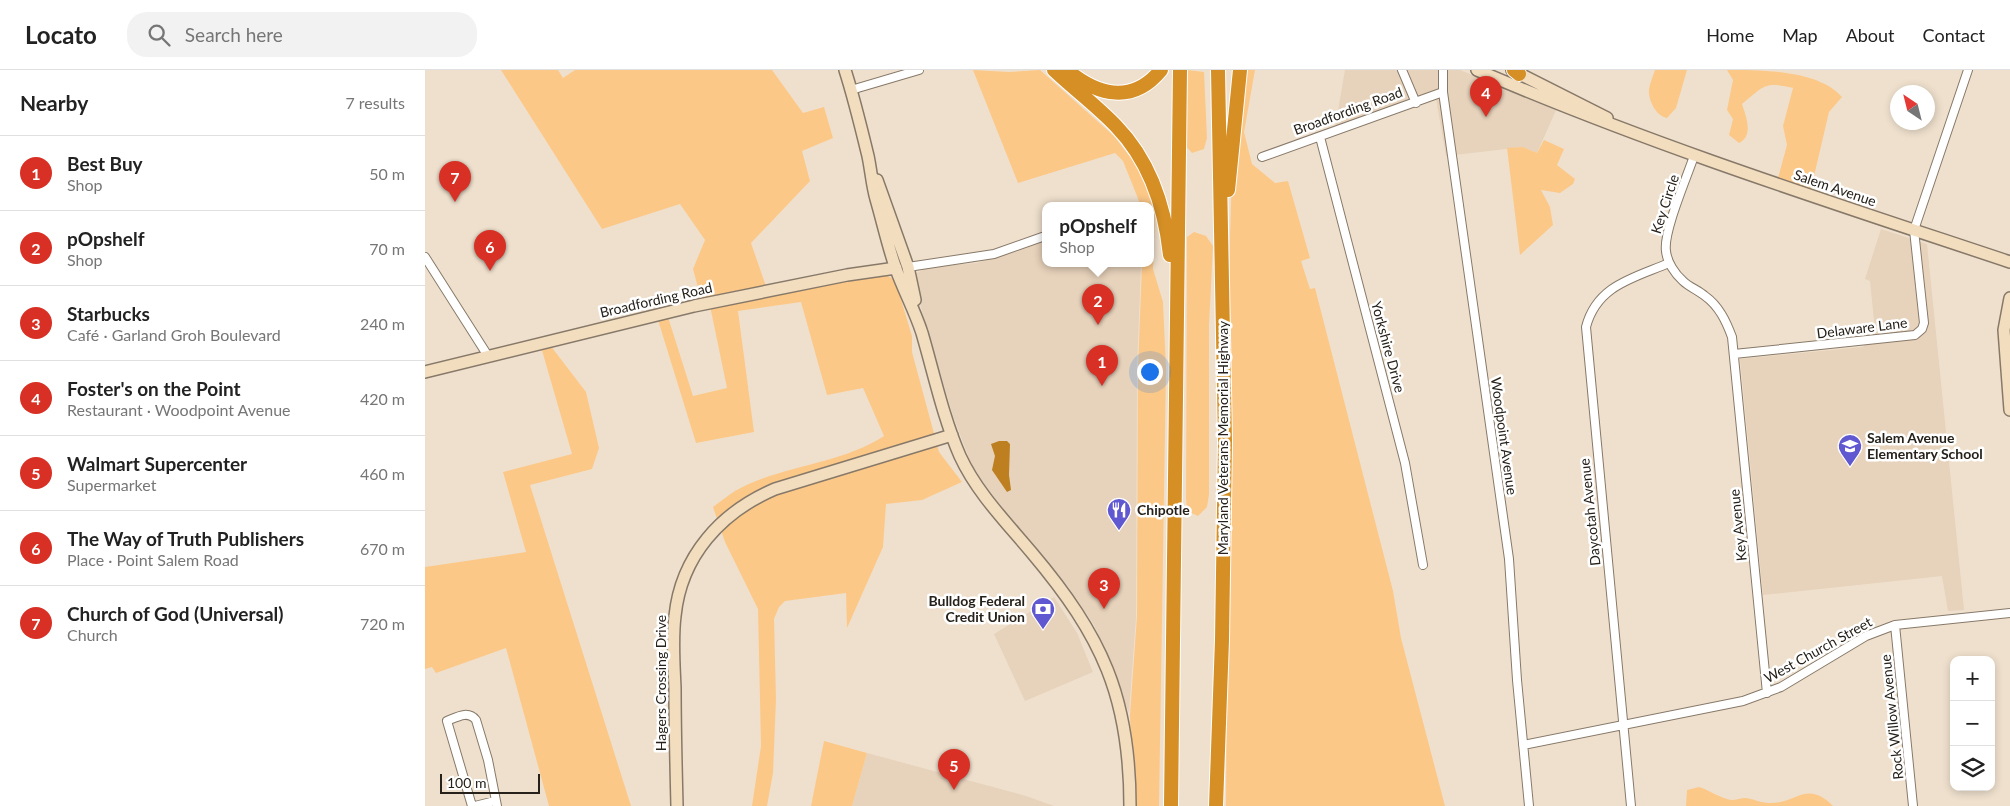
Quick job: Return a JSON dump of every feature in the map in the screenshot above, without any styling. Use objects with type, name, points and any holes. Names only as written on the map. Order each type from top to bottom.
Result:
[{"type":"highway","points":[[1054,70],[1118,128],[1133,146],[1153,181],[1160,199],[1168,237],[1176,363]]},
{"type":"highway","points":[[1067,70],[1092,88],[1113,93],[1137,89],[1147,84],[1161,70]]},
{"type":"highway","points":[[1171,806],[1180,70]]},
{"type":"highway","name":"Maryland Veterans Memorial Highway","points":[[1215,806],[1224,509],[1218,70]]},
{"type":"highway","points":[[1221,271],[1239,70]]},
{"type":"street","points":[[845,70],[868,157],[874,192],[896,268],[919,326],[952,435],[966,469],[979,488],[1069,599],[1103,658],[1114,687],[1126,731],[1130,768],[1130,806]]},
{"type":"street","points":[[851,90],[919,70]]},
{"type":"street","points":[[1401,70],[1416,103]]},
{"type":"street","name":"Woodpoint Avenue","points":[[1443,70],[1443,92],[1509,559],[1529,806]]},
{"type":"street","name":"Salem Avenue","points":[[1477,70],[1583,115],[1651,141],[2010,262]]},
{"type":"street","points":[[1914,230],[1967,70]]},
{"type":"street","name":"Salem Avenue","points":[[1515,71],[1651,141]]},
{"type":"street","name":"Broadfording Road","points":[[1262,158],[1443,92]]},
{"type":"street","name":"Yorkshire Drive","points":[[1320,137],[1405,462],[1423,565]]},
{"type":"street","name":"Key Circle","points":[[1669,262],[1666,242],[1694,156]]},
{"type":"street","points":[[868,157],[892,216],[908,267],[919,326]]},
{"type":"street","points":[[892,216],[896,268],[915,301]]},
{"type":"street","name":"Delaware Lane","points":[[1734,354],[1915,335],[1920,332],[1924,323],[1914,230]]},
{"type":"street","points":[[908,267],[994,254],[1042,237]]},
{"type":"street","points":[[425,257],[489,356]]},
{"type":"street","points":[[1669,262],[1683,281],[1705,296],[1722,315],[1731,337],[1734,354]]},
{"type":"street","name":"Daycotah Avenue","points":[[1631,806],[1586,327],[1593,308],[1607,292],[1669,262]]},
{"type":"street","name":"Broadfording Road","points":[[425,372],[694,306],[847,275],[896,268]]},
{"type":"street","points":[[2010,298],[2004,339],[2010,410]]},
{"type":"street","name":"Key Avenue","points":[[1734,354],[1767,692]]},
{"type":"street","name":"Hagers Crossing Drive","points":[[677,806],[675,616],[683,578],[705,540],[737,508],[762,495],[952,435]]},
{"type":"street","name":"West Church Street","points":[[1523,745],[1719,708],[1767,692],[1798,678],[1866,636],[1895,626],[2010,613]]},
{"type":"street","name":"Rock Willow Avenue","points":[[1895,626],[1913,806]]},
{"type":"street","points":[[466,714],[473,716],[476,720],[488,760],[496,803],[474,806],[447,721],[466,714]]},
{"type":"shaded area","points":[[501,70],[558,70],[563,78],[575,70],[772,70],[803,113],[824,107],[833,138],[802,151],[810,181],[751,243],[767,289],[873,268],[895,280],[912,336],[912,352],[939,452],[962,482],[922,500],[886,504],[883,547],[847,628],[846,593],[785,601],[779,607],[774,619],[776,699],[773,773],[767,806],[752,806],[761,746],[758,609],[725,542],[713,507],[735,491],[753,482],[848,453],[867,446],[884,436],[863,388],[827,395],[801,302],[738,311],[754,432],[696,443],[658,320],[668,317],[693,396],[727,388],[709,301],[702,302],[693,269],[705,240],[680,204],[602,229]]},
{"type":"shaded area","points":[[973,70],[1009,72],[1040,70],[1114,136],[1137,166],[1152,202],[1139,202],[1123,161],[1115,153],[1018,183]]},
{"type":"shaded area","points":[[1187,70],[1204,72],[1207,138],[1204,149],[1192,153],[1184,144]]},
{"type":"shaded area","points":[[1242,70],[1255,70],[1244,132],[1252,164],[1275,183],[1288,181],[1310,258],[1301,261],[1310,289],[1315,288],[1393,591],[1401,638],[1445,806],[1226,806],[1230,237],[1232,170]]},
{"type":"shaded area","points":[[1345,70],[1460,70],[1556,110],[1537,153],[1523,147],[1446,156],[1435,93],[1335,128]]},
{"type":"shaded area","points":[[1655,70],[1687,70],[1676,108],[1667,118],[1656,111],[1650,98],[1649,89]]},
{"type":"shaded area","points":[[1727,70],[1789,73],[1819,81],[1832,88],[1842,97],[1829,112],[1811,189],[1778,178],[1787,145],[1783,126],[1793,88],[1770,85],[1760,89],[1742,104],[1748,131],[1744,140],[1739,143],[1729,135],[1733,119],[1727,110],[1733,80]]},
{"type":"shaded area","points":[[1544,140],[1564,149],[1557,165],[1575,179],[1573,184],[1560,193],[1541,190],[1550,207],[1553,225],[1520,255],[1507,148],[1523,147],[1537,153]]},
{"type":"shaded area","points":[[1154,209],[1155,213],[1154,241]]},
{"type":"shaded area","name":"Salem Avenue Elementary School","points":[[1881,229],[1927,244],[1964,610],[1948,611],[1942,576],[1763,595],[1740,359],[1863,347],[1875,330],[1870,281],[1865,279]]},
{"type":"shaded area","points":[[1194,232],[1206,236],[1213,246],[1209,325],[1209,495],[1207,507],[1198,516],[1187,511],[1186,498],[1187,237]]},
{"type":"shaded area","points":[[1042,241],[1042,267],[1141,267],[1137,367],[1136,617],[1129,713],[1094,625],[1069,588],[994,499],[972,466],[953,416],[915,287],[917,273],[928,267],[977,263]]},
{"type":"shaded area","points":[[1142,267],[1153,267],[1163,302],[1166,369],[1159,806],[1133,806],[1130,715],[1137,616],[1138,368]]},
{"type":"shaded area","points":[[550,345],[586,392],[599,448],[592,469],[530,485],[631,806],[549,806],[506,648],[436,673],[432,667],[425,669],[425,567],[526,552],[503,472],[572,454],[541,347]]},
{"type":"shaded area","points":[[1007,441],[1010,444],[1009,475],[1011,490],[1007,492],[992,470],[995,456],[991,444]]},
{"type":"shaded area","points":[[1054,597],[1077,633],[1093,672],[1025,701],[994,634]]},
{"type":"shaded area","points":[[824,741],[867,753],[852,806],[811,806]]},
{"type":"shaded area","points":[[867,753],[1026,796],[1054,806],[852,806]]},
{"type":"shaded area","points":[[1699,787],[1731,800],[1746,798],[1766,803],[1787,800],[1808,793],[1816,794],[1833,806],[1686,806],[1687,790]]},
{"type":"place","name":"Foster's on the Point","points":[[1486,117]]},
{"type":"place","name":"Church of God (Universal)","points":[[455,202]]},
{"type":"place","name":"The Way of Truth Publishers","points":[[490,271]]},
{"type":"place","name":"pOpshelf","points":[[1098,325]]},
{"type":"place","name":"Best Buy","points":[[1102,386]]},
{"type":"place","name":"Salem Avenue Elementary School","points":[[1850,467]]},
{"type":"place","name":"Chipotle","points":[[1119,531]]},
{"type":"place","name":"Starbucks","points":[[1104,609]]},
{"type":"place","name":"Bulldog Federal Credit Union","points":[[1043,630]]},
{"type":"place","name":"Walmart Supercenter","points":[[954,790]]}]
